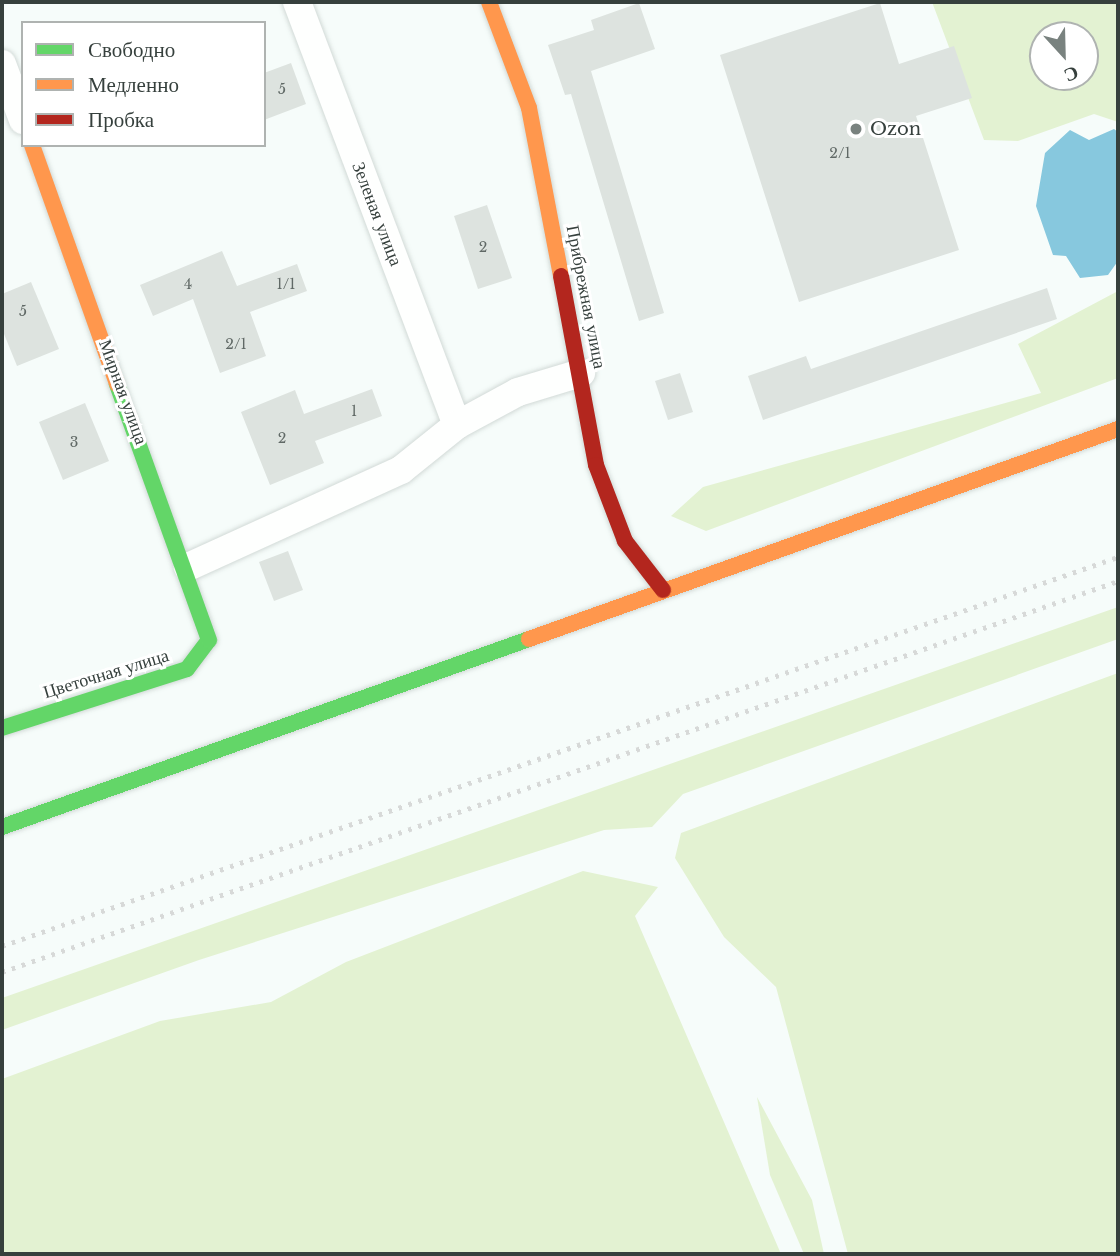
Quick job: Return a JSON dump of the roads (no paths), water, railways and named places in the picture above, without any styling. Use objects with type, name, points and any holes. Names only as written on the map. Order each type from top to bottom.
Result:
[{"type":"street","name":"Зеленая улица","points":[[297,2],[457,425]]},
{"type":"street","name":"Прибрежная улица","points":[[489,2],[529,108],[606,497],[625,541],[663,590]]},
{"type":"street","points":[[2,64],[21,116]]},
{"type":"street","name":"Мирная улица","points":[[33,147],[188,567],[209,639]]},
{"type":"street","points":[[188,567],[401,470],[457,425],[518,393],[582,373]]},
{"type":"street","points":[[2,827],[1118,429]]},
{"type":"street","name":"Цветочная улица","points":[[2,728],[187,669],[209,639]]},
{"type":"water","points":[[1114,129],[1118,132],[1118,261],[1108,275],[1080,278],[1066,256],[1053,255],[1036,206],[1045,153],[1070,130],[1089,140]]},
{"type":"railway","points":[[2,946],[1118,557]]},
{"type":"railway","points":[[2,972],[1118,581]]},
{"type":"place","name":"Ozon","points":[[856,129]]}]
